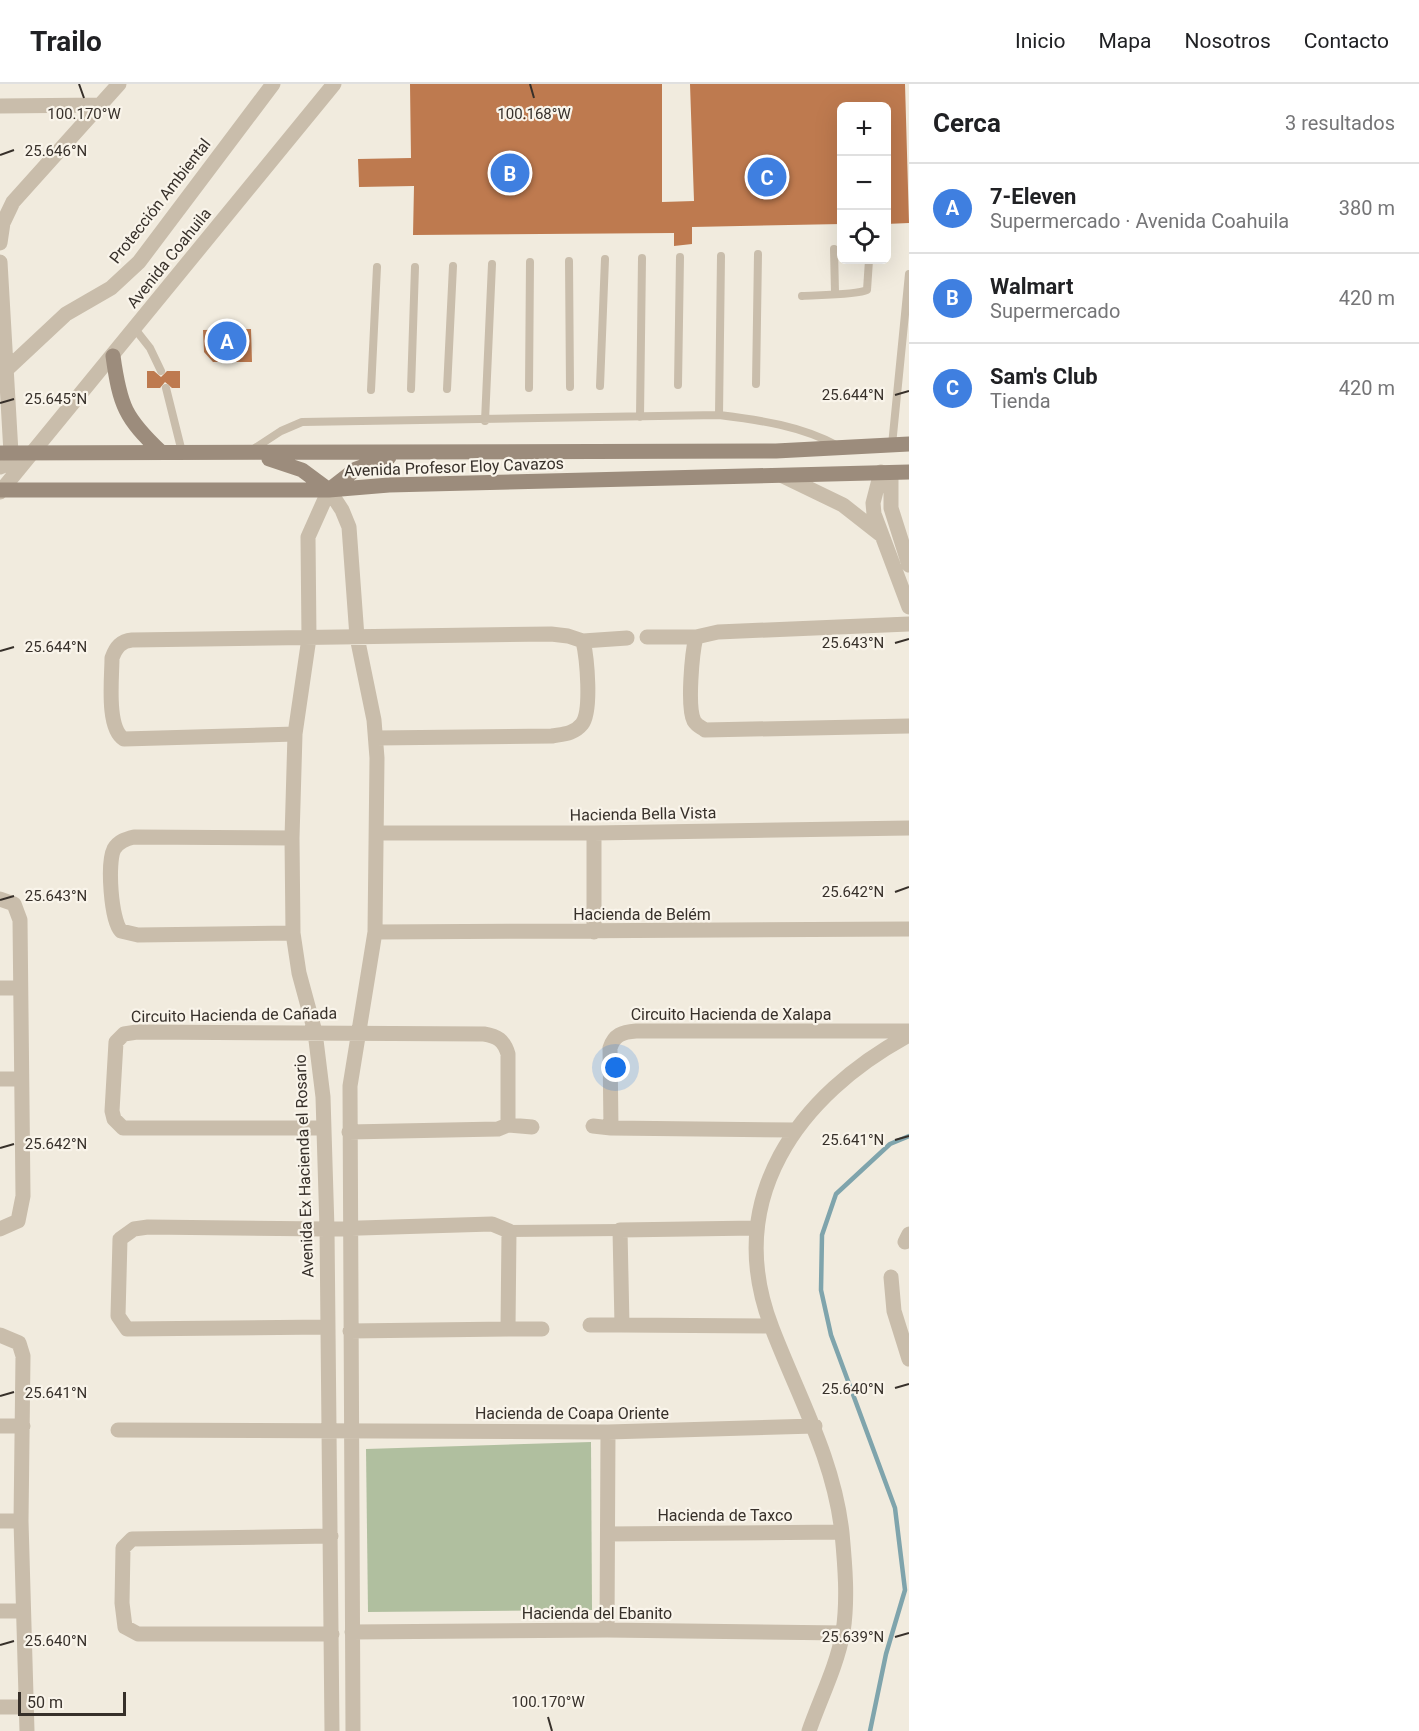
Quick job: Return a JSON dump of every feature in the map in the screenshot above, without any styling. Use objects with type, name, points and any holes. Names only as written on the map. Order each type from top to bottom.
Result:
[{"type":"main road","points":[[113,356],[121,404],[137,429],[161,452]]},
{"type":"main road","name":"Avenida Profesor Eloy Cavazos","points":[[6,453],[764,451],[909,444]]},
{"type":"main road","points":[[247,454],[295,467],[315,478],[329,490],[362,466],[412,453]]},
{"type":"main road","name":"Avenida Profesor Eloy Cavazos","points":[[1,490],[329,490],[389,485],[909,472]]},
{"type":"street","points":[[0,243],[3,223],[13,202],[120,84]]},
{"type":"street","name":"Protección Ambiental","points":[[5,371],[66,314],[111,288],[139,262],[273,84]]},
{"type":"street","name":"Avenida Coahuila","points":[[1,490],[33,454],[334,84]]},
{"type":"street","points":[[0,106],[100,105]]},
{"type":"street","points":[[0,262],[6,453]]},
{"type":"street","name":"Avenida Coahuila","points":[[0,467],[33,454]]},
{"type":"street","points":[[886,473],[873,503],[909,608]]},
{"type":"street","points":[[886,473],[891,508],[909,565]]},
{"type":"street","points":[[783,476],[856,514],[877,529],[886,542]]},
{"type":"street","points":[[329,490],[342,510],[349,527],[357,637],[376,738],[375,932],[350,1086],[353,1731]]},
{"type":"street","name":"Avenida Ex Hacienda el Rosario","points":[[329,490],[308,537],[309,638],[295,734],[292,837],[293,933],[299,973],[315,1032],[322,1081],[332,1536],[332,1731]]},
{"type":"street","points":[[647,637],[696,637],[718,632],[909,624]]},
{"type":"street","points":[[295,734],[124,739],[113,724],[112,658],[118,645],[132,640],[551,634],[583,641],[627,638]]},
{"type":"street","points":[[696,637],[691,655],[692,714],[697,725],[705,730],[909,726]]},
{"type":"street","points":[[376,738],[552,736],[576,730],[583,723],[587,708],[586,658],[583,641]]},
{"type":"street","name":"Hacienda Bella Vista","points":[[377,833],[594,833],[909,828]]},
{"type":"street","points":[[594,833],[594,932]]},
{"type":"street","points":[[292,837],[134,837],[119,843],[114,850],[111,866],[113,917],[121,931],[129,934],[293,933]]},
{"type":"street","points":[[0,898],[14,904],[19,914],[23,1196],[18,1221],[0,1229]]},
{"type":"street","name":"Hacienda de Belém","points":[[375,932],[909,929]]},
{"type":"street","points":[[0,988],[19,988]]},
{"type":"street","name":"Circuito Hacienda de Xalapa","points":[[611,1128],[610,1048],[613,1040],[626,1031],[909,1033]]},
{"type":"street","name":"Circuito Hacienda de Cañada","points":[[324,1128],[131,1129],[118,1124],[112,1112],[116,1042],[124,1034],[358,1032],[484,1034],[501,1039],[508,1054],[508,1125]]},
{"type":"street","points":[[809,1731],[843,1634],[845,1587],[842,1532],[828,1465],[815,1426],[771,1326],[761,1285],[756,1228],[775,1168],[794,1130],[813,1106],[849,1072],[909,1033]]},
{"type":"street","points":[[0,1079],[20,1079]]},
{"type":"street","points":[[349,1132],[498,1129],[508,1125],[532,1127]]},
{"type":"street","points":[[594,1126],[794,1130]]},
{"type":"street","points":[[327,1327],[135,1330],[122,1325],[118,1316],[120,1239],[134,1229],[327,1229],[492,1224],[509,1231],[756,1228]]},
{"type":"street","points":[[620,1230],[622,1325]]},
{"type":"street","points":[[508,1329],[509,1231]]},
{"type":"street","points":[[891,1277],[901,1311],[909,1359]]},
{"type":"street","points":[[590,1325],[771,1326]]},
{"type":"street","points":[[350,1331],[542,1329]]},
{"type":"street","points":[[0,1335],[19,1343],[23,1356],[21,1521],[27,1731]]},
{"type":"street","points":[[0,1426],[23,1426]]},
{"type":"street","name":"Hacienda de Coapa Oriente","points":[[118,1430],[608,1432],[815,1426]]},
{"type":"street","points":[[607,1630],[608,1432]]},
{"type":"street","points":[[0,1521],[21,1521]]},
{"type":"street","name":"Hacienda de Taxco","points":[[608,1534],[842,1532]]},
{"type":"street","points":[[332,1536],[132,1539],[123,1548],[122,1603],[125,1627],[138,1634],[332,1634]]},
{"type":"street","points":[[0,1611],[23,1611]]},
{"type":"street","name":"Hacienda del Ebanito","points":[[352,1632],[607,1630],[843,1634]]},
{"type":"street","points":[[0,1707],[26,1707]]},
{"type":"lane","points":[[834,249],[835,292]]},
{"type":"lane","points":[[756,384],[758,254]]},
{"type":"lane","points":[[719,415],[721,256]]},
{"type":"lane","points":[[678,385],[680,257]]},
{"type":"lane","points":[[640,417],[642,258]]},
{"type":"lane","points":[[600,386],[605,259]]},
{"type":"lane","points":[[569,261],[570,387]]},
{"type":"lane","points":[[529,388],[530,262]]},
{"type":"lane","points":[[485,421],[492,264]]},
{"type":"lane","points":[[802,296],[835,292],[860,294],[867,290],[869,264]]},
{"type":"lane","points":[[447,389],[453,266]]},
{"type":"lane","points":[[371,390],[377,267]]},
{"type":"lane","points":[[411,389],[416,267]]},
{"type":"lane","points":[[892,445],[909,274]]},
{"type":"lane","points":[[135,329],[150,348],[161,371]]},
{"type":"lane","points":[[166,388],[182,452]]},
{"type":"lane","points":[[247,454],[281,431],[302,422],[485,421],[719,415],[762,420],[821,436],[840,447]]},
{"type":"green space","points":[[591,1442],[592,1610],[368,1612],[366,1449]]},
{"type":"building","points":[[410,84],[662,84],[662,202],[694,201],[690,84],[905,84],[909,223],[891,224],[891,102],[837,102],[837,224],[692,227],[692,244],[674,246],[674,233],[413,235],[414,186],[359,187],[358,159],[411,158]]},
{"type":"building","points":[[251,329],[252,362],[213,362],[204,352],[203,330]]},
{"type":"building","points":[[147,371],[154,371],[161,377],[167,371],[180,371],[180,388],[172,388],[165,382],[160,388],[147,388]]},
{"type":"waterway","points":[[870,1731],[886,1654],[905,1590],[895,1508],[831,1335],[821,1290],[822,1235],[836,1194],[890,1144],[909,1136]]},
{"type":"place","name":"Walmart","points":[[510,173]]},
{"type":"place","name":"Sam's Club","points":[[767,177]]},
{"type":"place","name":"7-Eleven","points":[[227,341]]}]
